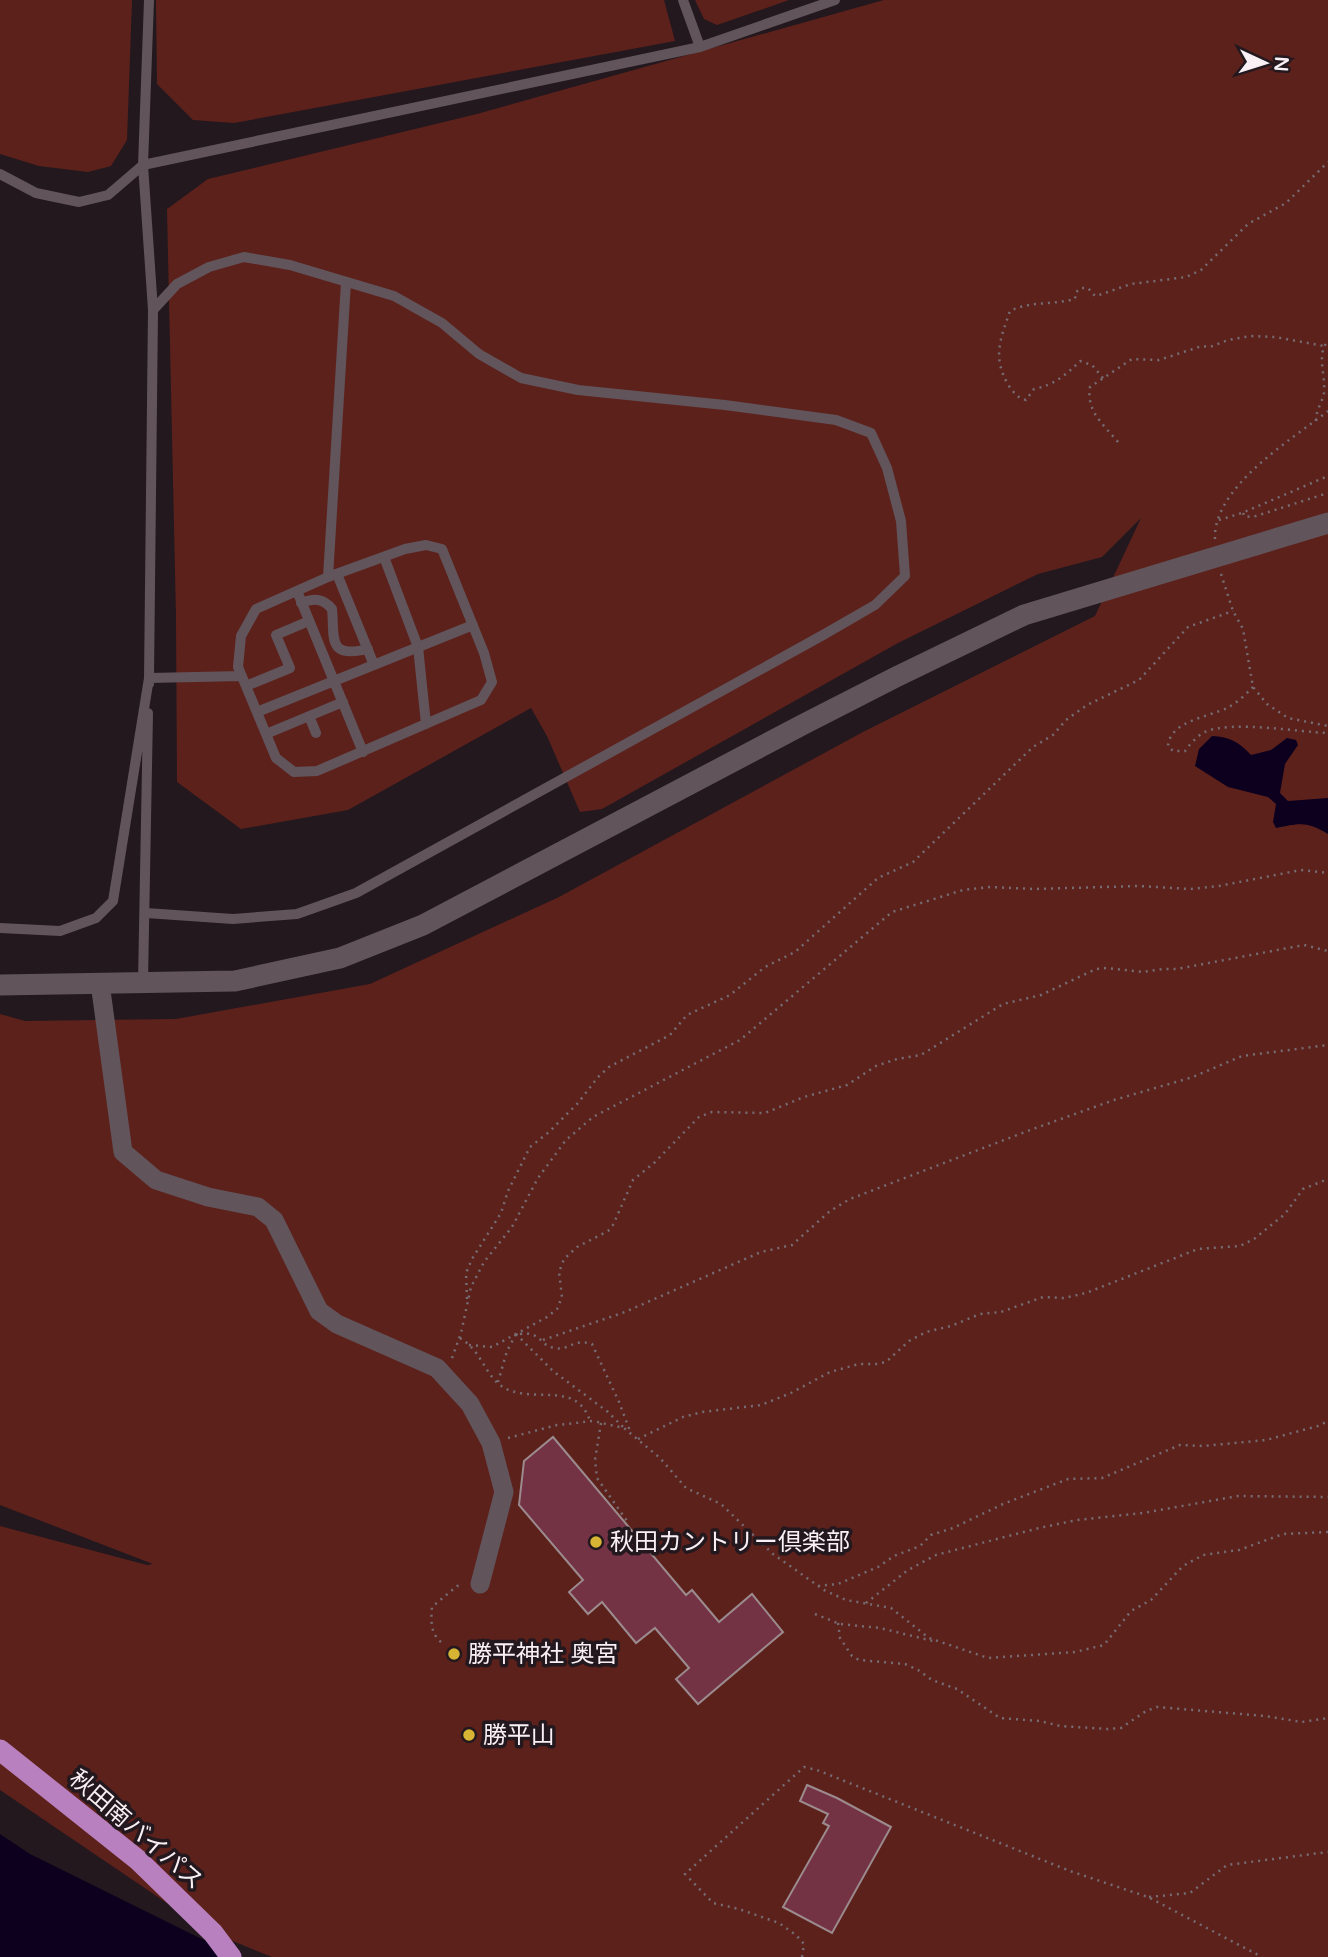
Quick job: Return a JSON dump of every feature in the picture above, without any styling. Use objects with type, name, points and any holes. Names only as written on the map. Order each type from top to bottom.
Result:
[{"type":"highway","name":"秋田南バイパス","points":[[5,1753],[138,1860],[213,1933],[231,1957]]},
{"type":"street","points":[[0,985],[235,981],[340,958],[423,925],[895,677],[1024,615],[1328,523]]},
{"type":"street","points":[[100,983],[122,1152],[156,1180],[208,1197],[258,1207],[274,1220],[319,1311],[337,1324],[437,1368],[471,1404],[491,1443],[503,1492],[480,1584]]},
{"type":"lane","points":[[143,982],[153,310],[143,164],[149,0]]},
{"type":"lane","points":[[683,0],[701,47]]},
{"type":"lane","points":[[0,174],[36,193],[79,202],[108,195],[143,164],[701,47],[835,0]]},
{"type":"lane","points":[[146,913],[233,919],[297,914],[356,892],[823,635],[875,605],[905,576],[901,521],[887,468],[871,433],[836,420],[578,390],[521,378],[479,354],[442,323],[394,296],[290,265],[244,257],[209,268],[177,284],[153,310]]},
{"type":"lane","points":[[346,282],[332,576],[374,665]]},
{"type":"lane","points":[[426,545],[442,549],[492,682],[481,700],[317,771],[294,772],[276,758],[238,667],[241,636],[256,609],[332,576],[405,549],[426,545]]},
{"type":"lane","points":[[384,557],[418,647],[426,724]]},
{"type":"lane","points":[[297,591],[363,752]]},
{"type":"lane","points":[[302,603],[313,598],[326,601],[332,609],[331,629],[334,641],[341,650],[352,653],[368,649]]},
{"type":"lane","points":[[149,678],[244,681],[290,668],[276,635],[309,621]]},
{"type":"lane","points":[[257,712],[472,625]]},
{"type":"lane","points":[[0,928],[60,931],[96,918],[113,901],[149,678]]},
{"type":"lane","points":[[266,734],[343,702]]},
{"type":"lane","points":[[309,716],[316,733]]},
{"type":"path","points":[[1103,377],[1093,365],[1080,361],[1064,378],[1047,387],[1034,389],[1026,400],[1022,399],[1013,392],[1001,373],[998,356],[1010,311],[1036,303],[1061,303],[1075,299],[1076,292],[1082,288],[1088,288],[1095,296],[1131,284],[1186,276],[1201,270],[1248,224],[1286,203],[1328,162]]},
{"type":"path","points":[[1118,442],[1092,410],[1088,398],[1090,387],[1132,359],[1159,360],[1202,346],[1210,347],[1250,336],[1275,337],[1324,346]]},
{"type":"path","points":[[1315,421],[1316,410],[1324,396],[1324,346],[1328,341]]},
{"type":"path","points":[[1216,543],[1215,528],[1227,501],[1252,470],[1328,411]]},
{"type":"path","points":[[1219,520],[1242,513],[1328,475]]},
{"type":"path","points":[[1242,513],[1245,517],[1256,516],[1328,493]]},
{"type":"path","points":[[1219,567],[1233,611],[1244,629],[1253,687],[1267,704],[1288,718],[1328,726]]},
{"type":"path","points":[[468,1304],[467,1273],[472,1259],[500,1213],[530,1147],[578,1103],[609,1067],[670,1035],[687,1015],[730,995],[765,967],[795,952],[878,878],[913,862],[1033,747],[1054,735],[1066,720],[1087,705],[1139,680],[1188,626],[1233,611]]},
{"type":"path","points":[[1253,687],[1230,706],[1180,726],[1169,738],[1168,746],[1173,751],[1185,751],[1205,732],[1219,729],[1328,733]]},
{"type":"path","points":[[443,1374],[460,1338],[471,1287],[484,1262],[512,1227],[538,1178],[566,1140],[593,1116],[740,1040],[892,912],[963,890],[990,887],[1034,889],[1139,886],[1190,889],[1301,870],[1328,873]]},
{"type":"path","points":[[469,1345],[492,1347],[557,1310],[562,1297],[559,1272],[564,1259],[577,1247],[608,1231],[632,1180],[654,1163],[699,1117],[712,1112],[765,1113],[804,1097],[847,1085],[876,1066],[921,1055],[1003,1004],[1041,995],[1096,969],[1143,972],[1163,968],[1177,970],[1304,945],[1328,951]]},
{"type":"path","points":[[543,1340],[625,1312],[761,1252],[792,1245],[831,1211],[850,1199],[1032,1129],[1114,1100],[1193,1077],[1242,1056],[1328,1045]]},
{"type":"path","points":[[638,1439],[683,1417],[761,1405],[791,1393],[830,1372],[859,1364],[886,1362],[909,1340],[980,1314],[1001,1312],[1043,1297],[1064,1298],[1086,1293],[1198,1249],[1240,1246],[1254,1239],[1285,1214],[1303,1189],[1328,1179]]},
{"type":"path","points":[[516,1334],[530,1332],[557,1349],[568,1347],[574,1342],[592,1344],[620,1402],[631,1433]]},
{"type":"path","points":[[498,1382],[507,1351],[516,1334]]},
{"type":"path","points":[[516,1334],[553,1371],[608,1412],[660,1458],[686,1488],[721,1504],[773,1554],[818,1586],[846,1600],[891,1608],[929,1638],[988,1658],[1075,1652],[1104,1645],[1131,1611],[1151,1600],[1183,1566],[1203,1555],[1239,1550],[1283,1535],[1328,1532]]},
{"type":"path","points":[[460,1338],[508,1390],[573,1399],[581,1404],[590,1422]]},
{"type":"path","points":[[818,1586],[838,1584],[920,1546],[931,1535],[1068,1479],[1102,1478],[1180,1445],[1203,1446],[1266,1440],[1318,1426],[1328,1420]]},
{"type":"path","points":[[491,1443],[557,1425],[590,1422],[624,1428]]},
{"type":"path","points":[[601,1423],[595,1460],[597,1478],[628,1521]]},
{"type":"path","points":[[866,1604],[908,1570],[936,1555],[1039,1528],[1238,1496],[1328,1497]]},
{"type":"path","points":[[442,1642],[436,1638],[431,1624],[432,1607],[457,1586],[480,1584]]},
{"type":"path","points":[[815,1614],[838,1623],[880,1628],[940,1642]]},
{"type":"path","points":[[838,1623],[840,1638],[852,1656],[859,1660],[891,1662],[911,1667],[932,1680],[957,1689],[1000,1718],[1108,1730],[1121,1728],[1157,1707],[1265,1716],[1302,1722],[1328,1718]]},
{"type":"path","points":[[802,1957],[804,1944],[779,1923],[713,1903],[685,1874],[804,1767],[1070,1871],[1147,1897],[1262,1957]]},
{"type":"path","points":[[1147,1897],[1190,1893],[1227,1865],[1328,1852]]},
{"type":"shaded area","points":[[0,0],[132,0],[127,140],[111,166],[88,172],[39,166],[0,154]]},
{"type":"shaded area","points":[[156,0],[664,0],[675,41],[234,123],[193,120],[157,84]]},
{"type":"shaded area","points":[[695,0],[789,0],[717,25],[704,19]]},
{"type":"shaded area","name":"秋田カントリー倶楽部","points":[[884,0],[1328,0],[1328,1957],[272,1957],[213,1933],[0,1790],[0,1526],[147,1565],[153,1564],[0,1505],[0,1014],[25,1021],[176,1019],[370,984],[559,897],[863,732],[1095,616],[1141,518],[1102,557],[1038,574],[898,643],[602,809],[580,812],[547,736],[531,708],[348,810],[241,829],[177,782],[167,209],[208,179],[477,114]]},
{"type":"shaded area","points":[[1212,736],[1234,741],[1251,755],[1271,750],[1287,738],[1296,740],[1298,745],[1285,764],[1280,793],[1288,801],[1328,798],[1328,834],[1303,824],[1276,828],[1273,822],[1276,804],[1268,797],[1228,787],[1195,766],[1199,749]]},
{"type":"shaded area","points":[[0,1834],[30,1854],[238,1957],[0,1957]]},
{"type":"building","name":"秋田カントリー倶楽部","points":[[553,1437],[686,1595],[692,1590],[719,1622],[752,1594],[783,1632],[698,1704],[676,1679],[689,1668],[655,1628],[636,1643],[602,1602],[588,1614],[569,1592],[583,1580],[519,1505],[524,1461]]},
{"type":"building","points":[[807,1785],[891,1827],[832,1933],[783,1907],[829,1826],[823,1823],[828,1814],[800,1801]]},
{"type":"place","name":"秋田カントリー倶楽部","points":[[596,1542]]},
{"type":"place","name":"勝平神社 奥宮","points":[[454,1654]]},
{"type":"place","name":"勝平山","points":[[469,1735]]}]
